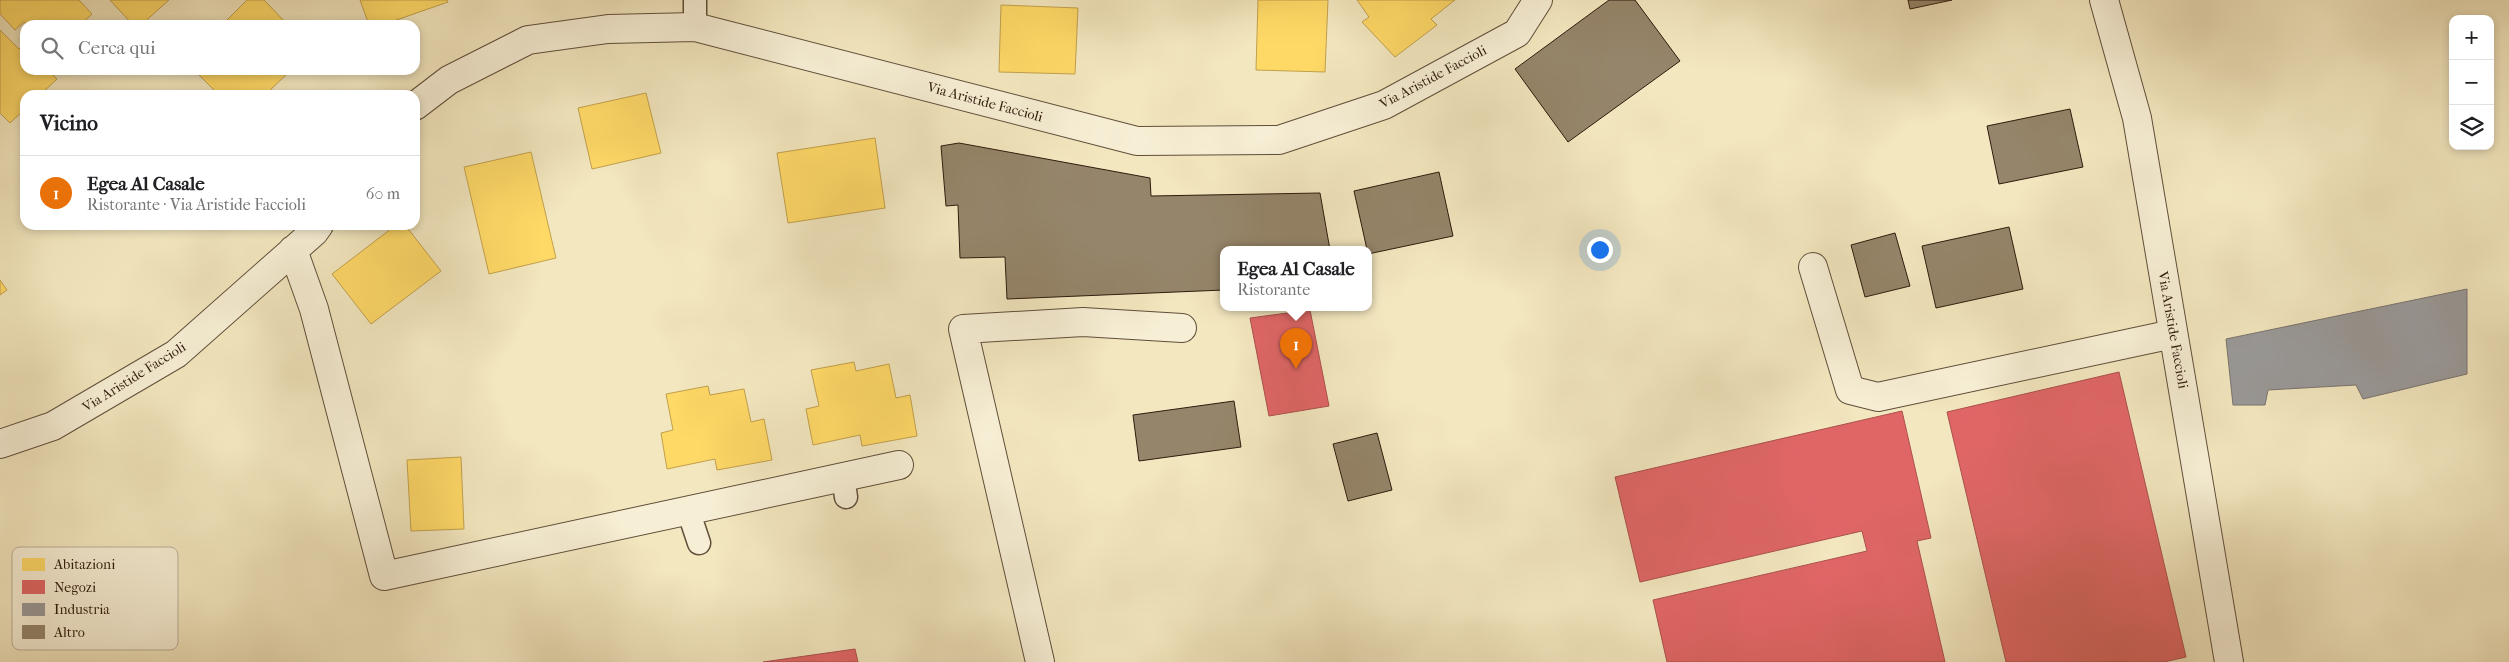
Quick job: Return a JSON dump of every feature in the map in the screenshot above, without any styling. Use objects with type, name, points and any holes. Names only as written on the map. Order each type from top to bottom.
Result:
[{"type":"street","name":"Via Aristide Faccioli","points":[[420,102],[449,80],[528,40],[608,29],[695,27],[1137,141],[1279,140],[1384,105],[1517,33],[1538,0]]},
{"type":"street","name":"Via Aristide Faccioli","points":[[2104,0],[2137,118],[2228,662]]},
{"type":"street","name":"Via Aristide Faccioli","points":[[0,444],[52,426],[176,354],[314,230]]},
{"type":"street","points":[[293,250],[314,309],[384,576],[688,510],[845,487],[899,465]]},
{"type":"street","points":[[1813,267],[1850,390],[1878,397],[2173,334]]},
{"type":"street","points":[[1040,662],[963,329],[1082,322],[1182,328]]},
{"type":"lane","points":[[695,0],[695,27]]},
{"type":"lane","points":[[688,510],[698,542]]},
{"type":"building: Abitazioni","points":[[0,0],[79,0],[92,14],[85,20],[20,20],[20,26],[15,30],[0,14]]},
{"type":"building: Abitazioni","points":[[110,0],[169,0],[147,20],[128,20]]},
{"type":"building: Abitazioni","points":[[247,0],[264,0],[283,20],[227,20]]},
{"type":"building: Abitazioni","points":[[360,0],[447,0],[448,2],[396,20],[367,20]]},
{"type":"building: Abitazioni","points":[[1258,0],[1328,0],[1325,72],[1256,70]]},
{"type":"building: Abitazioni","points":[[1357,0],[1455,0],[1431,19],[1437,25],[1395,57],[1362,22],[1369,17]]},
{"type":"building: Abitazioni","points":[[1001,5],[1078,8],[1075,74],[999,72]]},
{"type":"building: Abitazioni","points":[[0,30],[20,48],[20,75],[53,75],[57,79],[45,90],[20,90],[20,114],[10,123],[0,113]]},
{"type":"building: Abitazioni","points":[[199,75],[286,75],[270,90],[214,90]]},
{"type":"building: Abitazioni","points":[[646,93],[661,153],[592,169],[578,108]]},
{"type":"building: Abitazioni","points":[[875,138],[885,208],[788,223],[777,153]]},
{"type":"building: Abitazioni","points":[[531,152],[556,258],[489,274],[464,167]]},
{"type":"building: Abitazioni","points":[[389,230],[409,230],[441,271],[371,324],[332,274]]},
{"type":"building: Abitazioni","points":[[0,280],[7,290],[0,295]]},
{"type":"building: Abitazioni","points":[[854,362],[856,371],[889,364],[896,398],[910,395],[917,436],[862,446],[860,435],[813,445],[806,409],[819,406],[811,370]]},
{"type":"building: Abitazioni","points":[[708,386],[710,395],[744,389],[751,422],[764,419],[772,460],[717,470],[715,459],[667,469],[661,433],[673,430],[666,394]]},
{"type":"building: Abitazioni","points":[[461,457],[464,529],[411,531],[407,460]]},
{"type":"building: Negozi","points":[[1310,311],[1329,406],[1269,416],[1250,318]]},
{"type":"building: Negozi","points":[[2119,372],[2186,657],[2164,662],[2006,662],[1947,412]]},
{"type":"building: Negozi","points":[[1902,411],[1931,538],[1917,541],[1945,662],[1667,662],[1653,600],[1867,551],[1862,531],[1640,582],[1615,477]]},
{"type":"building: Negozi","points":[[855,649],[858,662],[763,662]]},
{"type":"building: Industria","points":[[2467,289],[2467,374],[2363,399],[2356,385],[2268,390],[2265,405],[2233,405],[2226,339]]},
{"type":"building: Altro","points":[[1609,0],[1635,0],[1680,61],[1568,142],[1515,69]]},
{"type":"building: Altro","points":[[1908,0],[1952,0],[1910,9]]},
{"type":"building: Altro","points":[[2070,109],[2083,167],[1999,184],[1987,126]]},
{"type":"building: Altro","points":[[959,143],[1150,178],[1151,196],[1320,193],[1329,246],[1220,246],[1220,290],[1007,299],[1005,257],[960,258],[958,205],[946,206],[941,146]]},
{"type":"building: Altro","points":[[1439,172],[1453,236],[1372,253],[1372,246],[1366,246],[1354,191]]},
{"type":"building: Altro","points":[[2009,227],[2023,289],[1936,308],[1922,246]]},
{"type":"building: Altro","points":[[1895,233],[1910,286],[1865,297],[1851,245]]},
{"type":"building: Altro","points":[[1234,401],[1241,447],[1139,461],[1133,415]]},
{"type":"building: Altro","points":[[1377,433],[1392,490],[1348,501],[1333,444]]},
{"type":"place","name":"Egea Al Casale","points":[[1296,369]]}]
